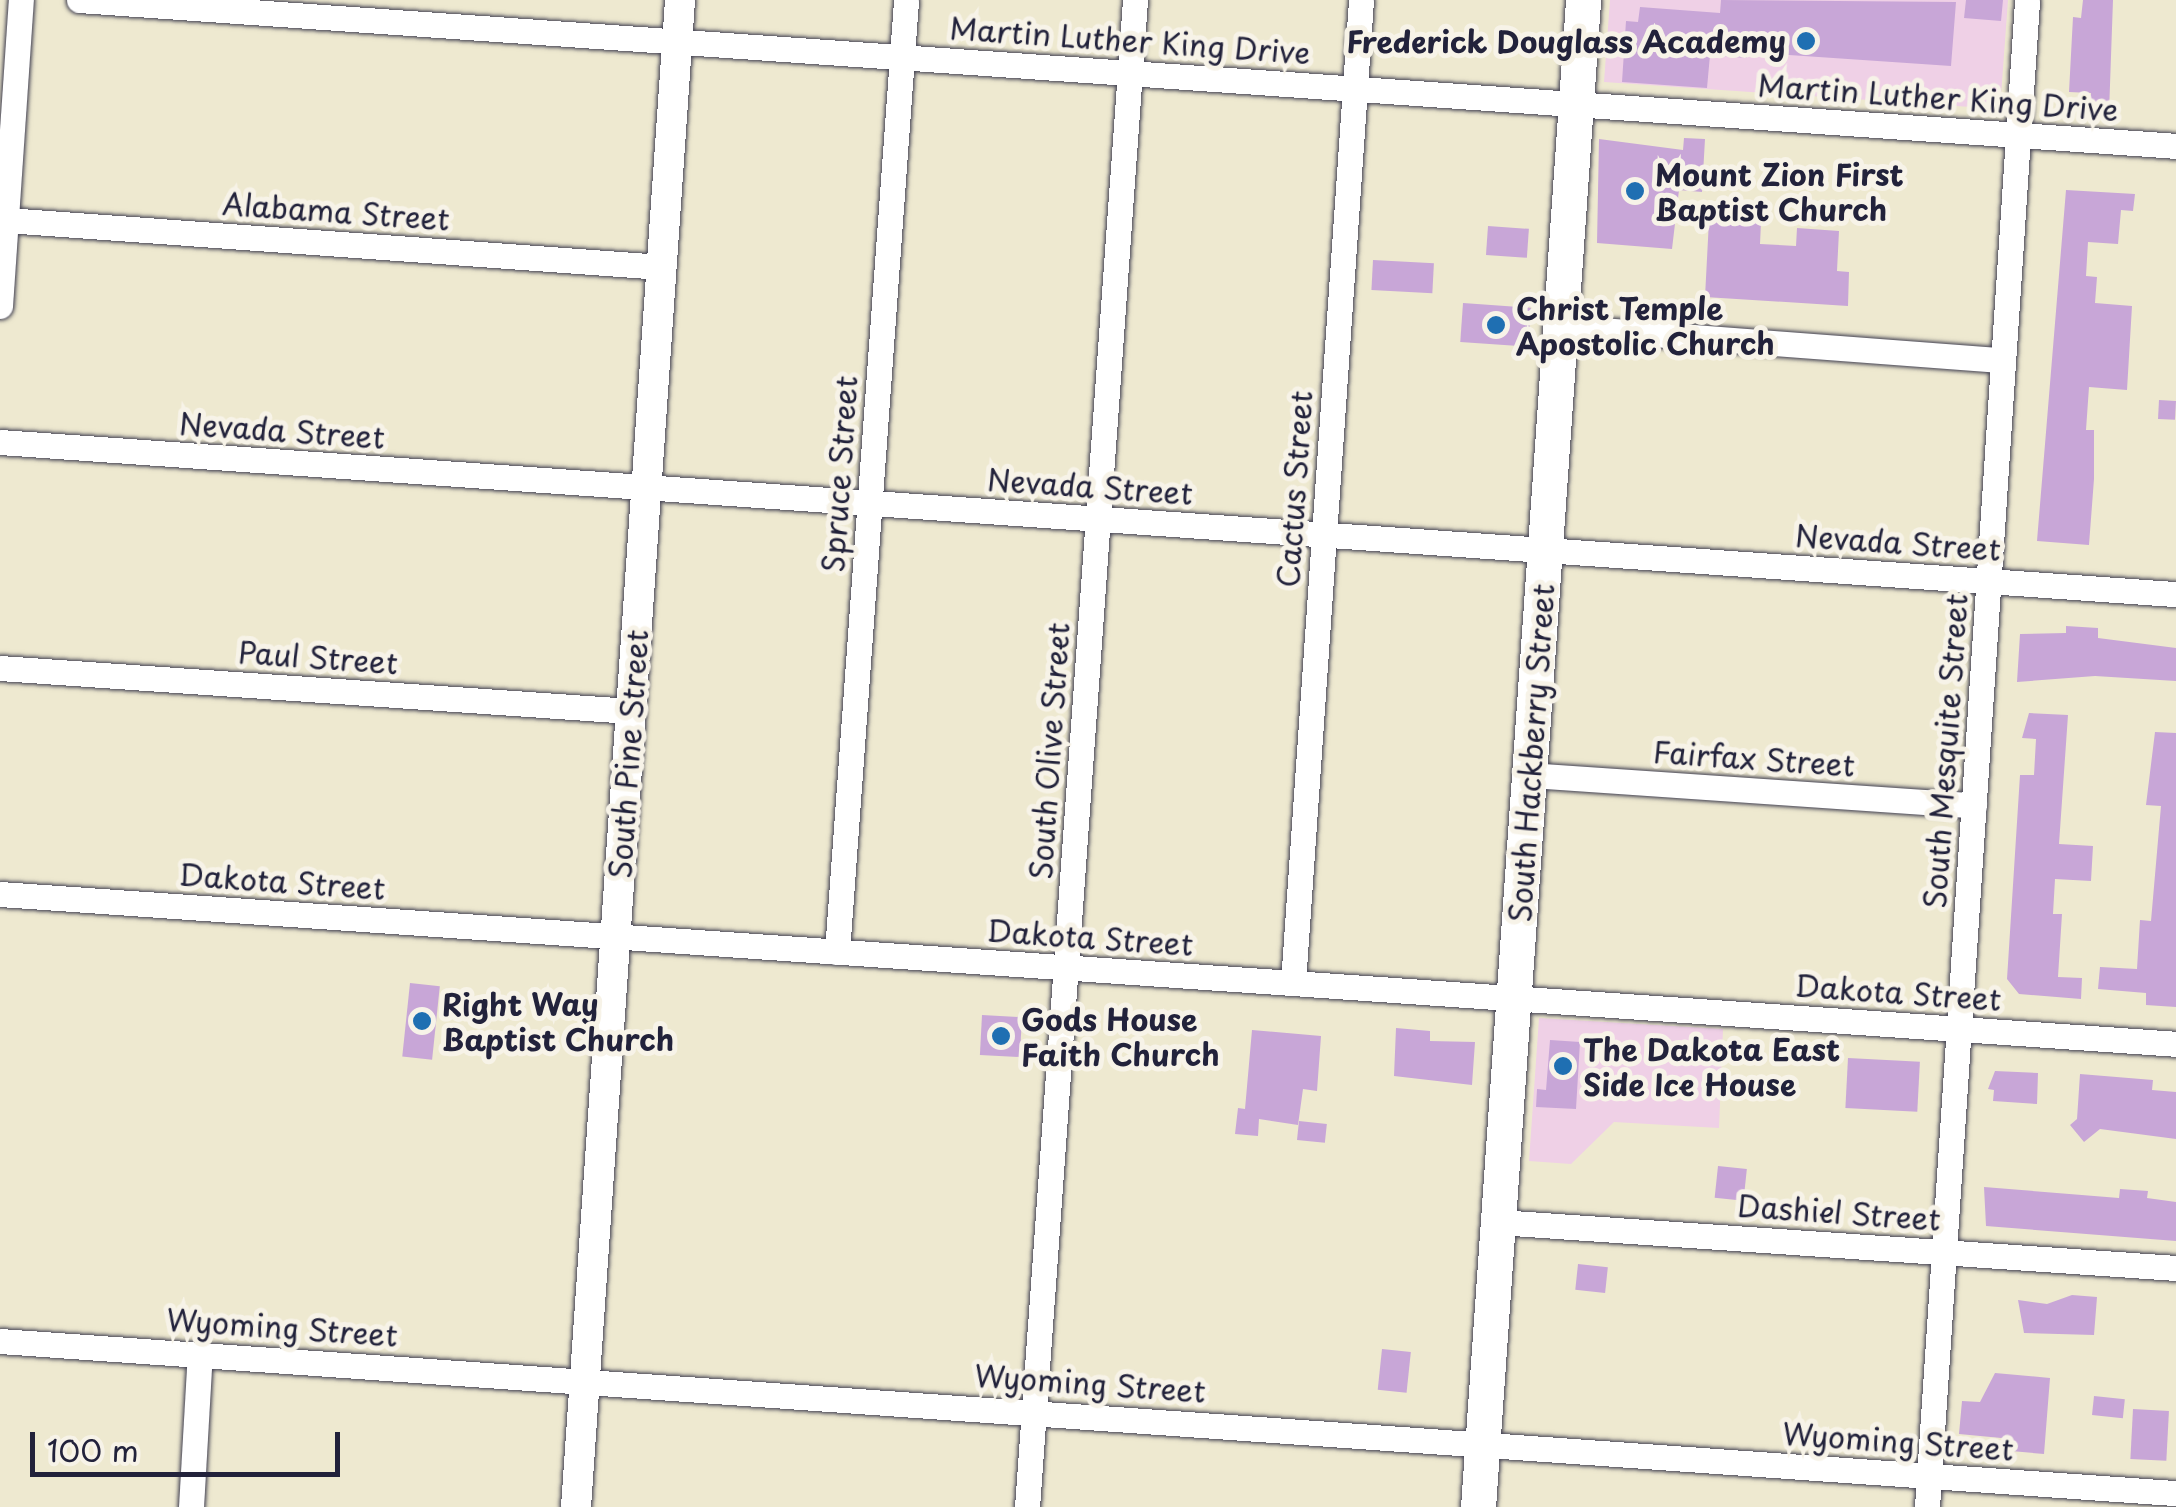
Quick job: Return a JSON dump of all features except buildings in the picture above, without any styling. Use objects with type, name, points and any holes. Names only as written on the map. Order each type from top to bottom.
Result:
[{"type":"main road","name":"South Hackberry Street","points":[[1478,1507],[1583,0]]},
{"type":"street","points":[[0,306],[21,0]]},
{"type":"street","name":"Martin Luther King Drive","points":[[79,0],[188,4],[677,42],[2176,146]]},
{"type":"street","name":"South Pine Street","points":[[576,1507],[680,0]]},
{"type":"street","name":"Spruce Street","points":[[838,952],[906,0]]},
{"type":"street","name":"South Olive Street","points":[[1027,1507],[1135,0]]},
{"type":"street","name":"Cactus Street","points":[[1294,983],[1360,0]]},
{"type":"street","name":"South Mesquite Street","points":[[1927,1507],[2026,0]]},
{"type":"street","name":"Alabama Street","points":[[6,220],[661,267]]},
{"type":"street","points":[[1560,328],[2002,360]]},
{"type":"street","name":"Nevada Street","points":[[0,442],[2176,594]]},
{"type":"street","name":"Paul Street","points":[[0,668],[631,711]]},
{"type":"street","name":"Fairfax Street","points":[[1529,774],[1974,806]]},
{"type":"street","name":"Dakota Street","points":[[0,894],[2176,1044]]},
{"type":"street","name":"Dashiel Street","points":[[1498,1222],[2176,1268]]},
{"type":"street","name":"Wyoming Street","points":[[0,1341],[2176,1493]]},
{"type":"street","points":[[191,1507],[200,1353]]},
{"type":"shaded area","name":"Frederick Douglass Academy","points":[[1610,0],[2008,0],[2000,109],[1604,82]]},
{"type":"shaded area","points":[[1539,1018],[1723,1029],[1719,1128],[1614,1122],[1571,1164],[1529,1161]]},
{"type":"place","name":"Frederick Douglass Academy","points":[[1806,41]]},
{"type":"place","name":"Mount Zion First Baptist Church","points":[[1635,191]]},
{"type":"place","name":"Christ Temple Apostolic Church","points":[[1496,325]]},
{"type":"place","name":"Right Way Baptist Church","points":[[422,1021]]},
{"type":"place","name":"Gods House Faith Church","points":[[1001,1036]]},
{"type":"place","name":"The Dakota East Side Ice House","points":[[1563,1066]]}]
